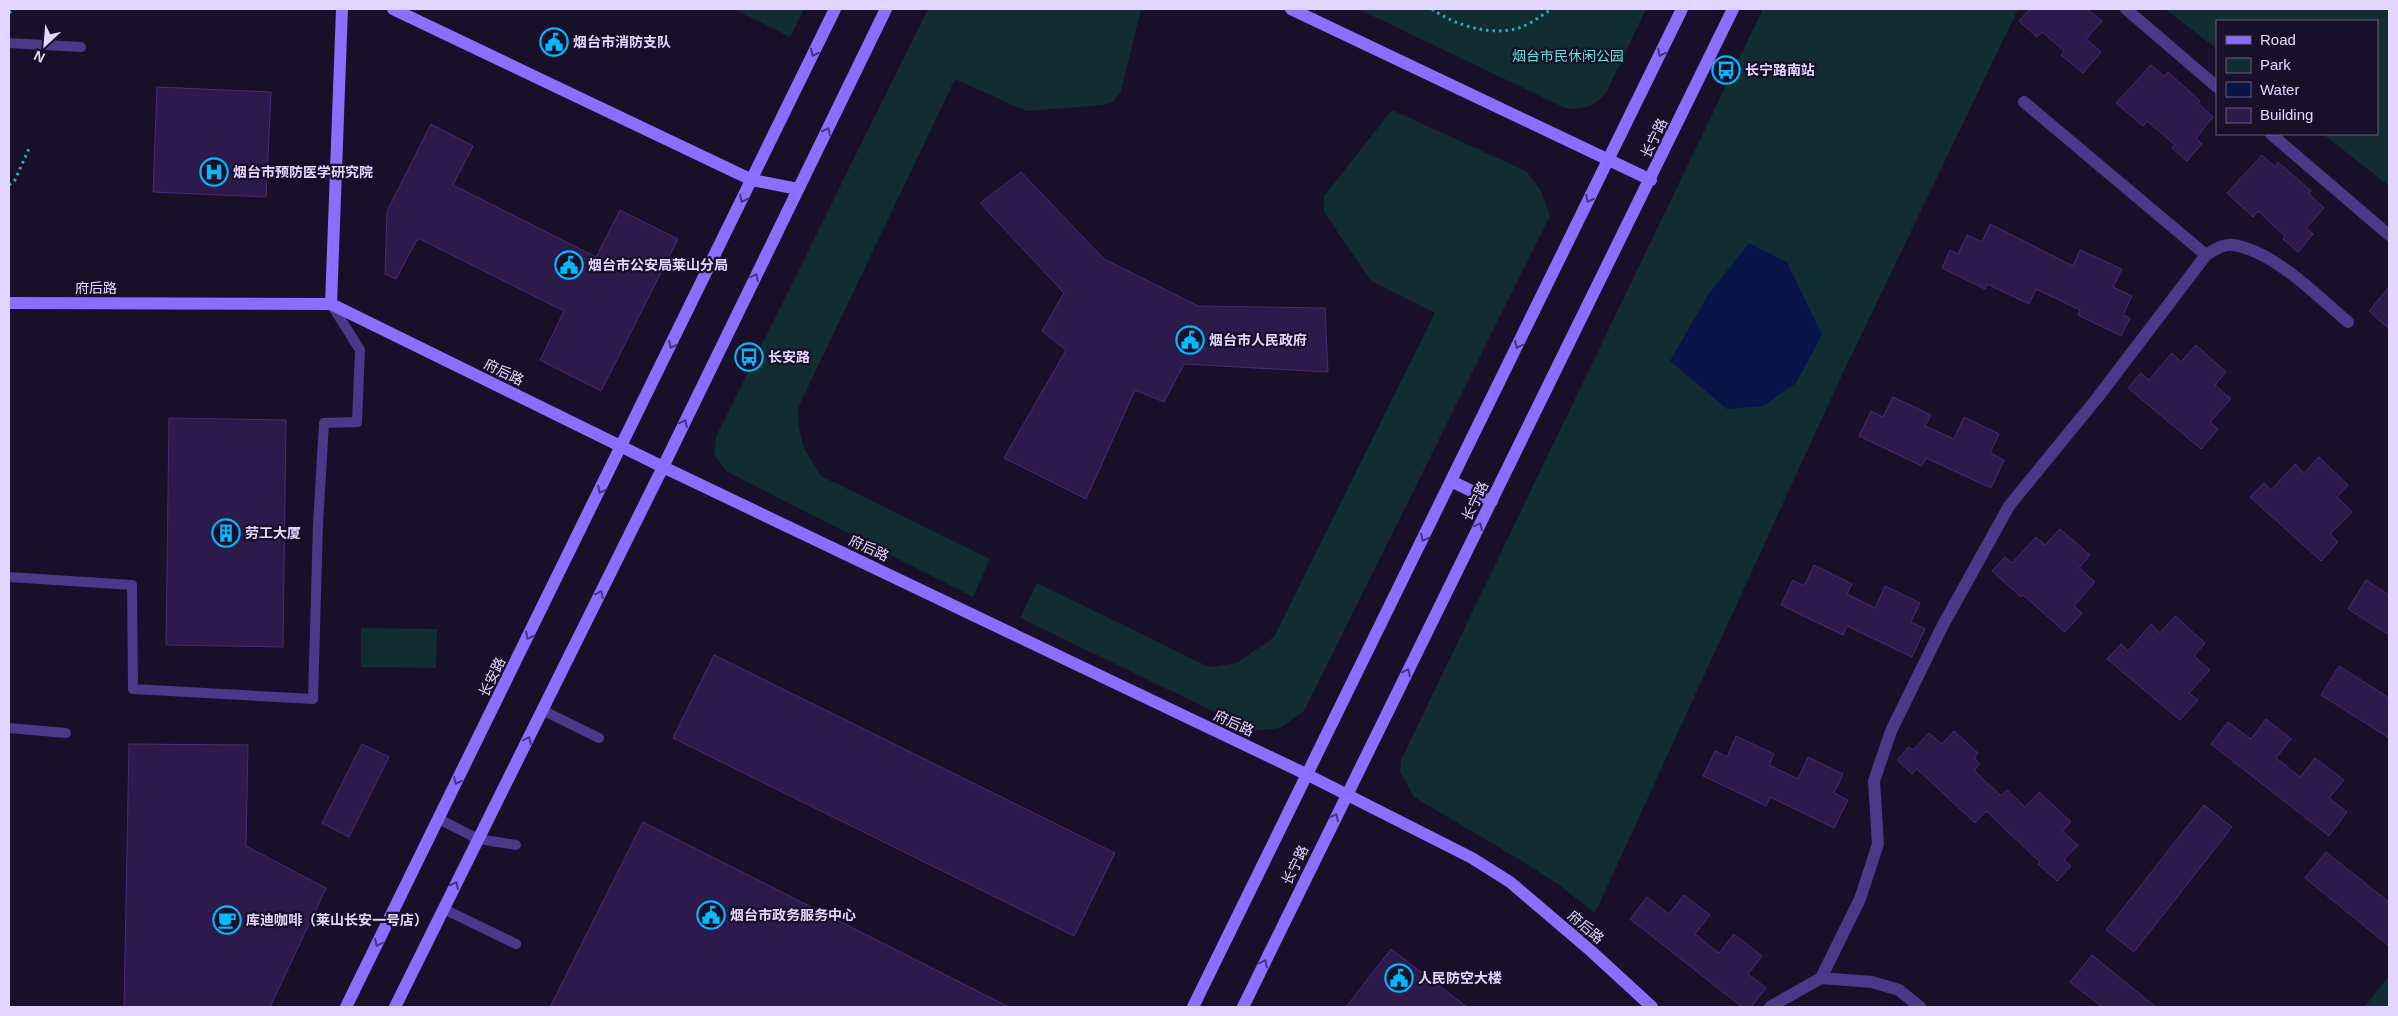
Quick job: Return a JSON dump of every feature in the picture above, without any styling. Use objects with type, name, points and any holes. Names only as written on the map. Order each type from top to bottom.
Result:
[{"type":"street","points":[[331,304],[342,9]]},
{"type":"street","points":[[393,9],[752,180],[798,189]]},
{"type":"street","name":"长安路","points":[[346,1007],[835,9]]},
{"type":"street","points":[[395,1007],[663,467],[886,9]]},
{"type":"street","points":[[1291,9],[1651,180]]},
{"type":"street","name":"长宁路","points":[[1193,1007],[1682,9]]},
{"type":"street","name":"长宁路","points":[[1242,1007],[1651,180],[1733,9]]},
{"type":"street","points":[[2126,9],[2216,86]]},
{"type":"street","points":[[2024,102],[2206,255]]},
{"type":"street","points":[[2272,135],[2389,235]]},
{"type":"street","points":[[1770,1007],[1821,978],[1860,899],[1878,844],[1874,781],[1891,731],[1943,624],[2010,506],[2098,397],[2206,255],[2220,247],[2233,245],[2259,254],[2282,267],[2348,322]]},
{"type":"street","name":"府后路","points":[[9,303],[331,304],[663,467],[1308,775],[1472,858],[1510,882],[1591,951],[1652,1007]]},
{"type":"street","points":[[1451,481],[1492,501]]},
{"type":"street","points":[[1821,978],[1872,982],[1899,990],[1920,1007]]},
{"type":"lane","points":[[9,43],[81,47]]},
{"type":"lane","points":[[9,578],[132,585],[133,689],[313,699],[318,524],[324,423],[357,422],[360,350],[331,304]]},
{"type":"lane","points":[[542,710],[599,738]]},
{"type":"lane","points":[[9,728],[66,733]]},
{"type":"lane","points":[[439,819],[478,839],[516,845]]},
{"type":"lane","points":[[444,909],[516,944]]},
{"type":"path","points":[[9,13],[15,9]]},
{"type":"path","points":[[1432,9],[1443,16],[1481,30],[1511,30],[1529,24],[1552,9]]},
{"type":"path","points":[[9,185],[14,180],[30,146]]},
{"type":"green space","points":[[734,9],[804,9],[790,37]]},
{"type":"green space","points":[[928,9],[1141,9],[1121,91],[1113,102],[1104,105],[1026,111],[955,79],[798,408],[799,428],[804,448],[821,476],[990,559],[973,597],[726,471],[714,454],[716,437]]},
{"type":"green space","name":"烟台市民休闲公园","points":[[1358,9],[1646,9],[1607,91],[1594,104],[1572,109],[1565,108]]},
{"type":"green space","points":[[1763,9],[2018,9],[1841,377],[1595,913],[1558,884],[1414,797],[1400,772],[1401,760]]},
{"type":"green space","points":[[2165,9],[2389,9],[2389,186],[2324,135],[2378,135],[2378,20],[2216,20],[2216,48]]},
{"type":"green space","points":[[1392,110],[1526,171],[1541,191],[1550,216],[1304,711],[1280,728],[1254,731],[1020,618],[1037,583],[1209,667],[1237,663],[1274,637],[1435,313],[1371,281],[1324,212],[1324,196]]},
{"type":"green space","points":[[361,628],[437,629],[436,668],[361,667]]},
{"type":"green space","points":[[2389,976],[2389,1007],[2364,1007]]},
{"type":"water","points":[[1749,243],[1787,262],[1822,335],[1796,383],[1763,406],[1727,409],[1670,361],[1708,295]]},
{"type":"building","points":[[2030,9],[2087,9],[2102,21],[2086,39],[2101,52],[2083,73],[2061,55],[2064,51],[2042,32],[2037,37],[2019,21]]},
{"type":"building","points":[[2151,65],[2164,76],[2168,72],[2200,101],[2198,103],[2213,117],[2196,138],[2202,144],[2187,161],[2172,148],[2175,145],[2147,121],[2143,126],[2116,103]]},
{"type":"building","points":[[157,87],[271,92],[266,197],[153,192]]},
{"type":"building","name":"烟台市公安局莱山分局","points":[[431,124],[473,146],[453,185],[596,257],[620,210],[678,239],[601,391],[540,360],[564,311],[418,238],[396,279],[385,274],[387,211]]},
{"type":"building","points":[[2262,155],[2275,167],[2278,162],[2311,191],[2309,194],[2324,208],[2306,228],[2313,234],[2298,252],[2283,239],[2285,236],[2258,211],[2253,217],[2227,193]]},
{"type":"building","name":"烟台市人民政府","points":[[1021,172],[1104,259],[1198,306],[1325,308],[1328,372],[1184,364],[1164,402],[1135,390],[1086,499],[1004,458],[1066,350],[1042,331],[1064,293],[980,203]]},
{"type":"building","points":[[1990,224],[2073,266],[2080,250],[2122,269],[2113,287],[2132,296],[2123,315],[2130,318],[2121,336],[2078,315],[2080,310],[2036,289],[2029,304],[1987,284],[1985,289],[1942,268],[1950,250],[1958,254],[1967,235],[1982,242]]},
{"type":"building","points":[[2389,287],[2389,329],[2369,311]]},
{"type":"building","points":[[2196,345],[2226,372],[2215,385],[2231,399],[2210,422],[2218,429],[2201,449],[2128,388],[2141,373],[2149,380],[2172,353],[2181,362]]},
{"type":"building","points":[[1893,397],[1931,415],[1925,426],[1954,439],[1964,417],[1999,434],[1990,453],[2004,460],[1991,488],[1926,458],[1922,466],[1859,436],[1871,411],[1883,417]]},
{"type":"building","name":"劳工大厦","points":[[169,418],[286,420],[283,647],[166,645]]},
{"type":"building","points":[[2319,457],[2348,485],[2337,497],[2352,512],[2330,534],[2338,542],[2321,561],[2250,497],[2264,483],[2271,490],[2295,464],[2304,473]]},
{"type":"building","points":[[2060,529],[2090,555],[2079,568],[2095,582],[2074,606],[2082,613],[2065,632],[1992,571],[2005,557],[2012,563],[2036,537],[2045,545]]},
{"type":"building","points":[[1814,565],[1852,584],[1847,594],[1875,608],[1885,586],[1920,603],[1911,622],[1925,629],[1912,657],[1847,626],[1843,635],[1781,605],[1793,580],[1804,586]]},
{"type":"building","points":[[2366,580],[2389,595],[2389,635],[2348,609]]},
{"type":"building","points":[[2175,616],[2205,643],[2194,656],[2210,670],[2189,693],[2198,700],[2180,720],[2107,659],[2121,644],[2128,651],[2151,624],[2160,633]]},
{"type":"building","points":[[714,655],[1115,853],[1074,936],[673,738]]},
{"type":"building","points":[[2339,666],[2389,698],[2389,738],[2321,695]]},
{"type":"building","points":[[2266,719],[2291,739],[2276,758],[2300,777],[2315,758],[2344,780],[2329,798],[2347,812],[2329,836],[2211,744],[2228,722],[2251,739]]},
{"type":"building","points":[[1954,731],[1978,753],[1974,758],[1980,764],[1974,770],[2001,796],[2007,790],[2025,807],[2039,792],[2071,822],[2062,831],[2078,845],[2064,860],[2071,866],[2057,881],[2038,864],[2040,862],[1986,811],[1975,823],[1917,769],[1912,774],[1897,760],[1909,747],[1913,750],[1929,733],[1942,744]]},
{"type":"building","points":[[1736,736],[1774,754],[1769,765],[1798,779],[1808,757],[1843,774],[1834,793],[1848,800],[1834,828],[1770,797],[1766,806],[1703,776],[1715,751],[1727,757]]},
{"type":"building","points":[[129,744],[248,745],[246,846],[326,888],[270,1007],[124,1007]]},
{"type":"building","points":[[362,744],[389,757],[349,837],[322,823]]},
{"type":"building","points":[[2204,805],[2232,827],[2134,952],[2106,930]]},
{"type":"building","name":"烟台市政务服务中心","points":[[643,822],[1009,1007],[550,1007]]},
{"type":"building","points":[[2326,852],[2389,902],[2389,946],[2305,878]]},
{"type":"building","points":[[1684,895],[1710,915],[1695,934],[1719,953],[1734,934],[1762,956],[1748,974],[1766,988],[1751,1007],[1742,1007],[1630,919],[1647,897],[1669,914]]},
{"type":"building","name":"人民防空大楼","points":[[1391,949],[1467,1007],[1346,1007]]},
{"type":"building","points":[[2092,955],[2156,1007],[2102,1007],[2070,982]]},
{"type":"place","name":"烟台市消防支队","points":[[554,42]]},
{"type":"place","name":"长宁路南站","points":[[1726,70]]},
{"type":"place","name":"烟台市预防医学研究院","points":[[214,172]]},
{"type":"place","name":"烟台市公安局莱山分局","points":[[569,265]]},
{"type":"place","name":"烟台市人民政府","points":[[1190,340]]},
{"type":"place","name":"长安路","points":[[749,357]]},
{"type":"place","name":"劳工大厦","points":[[226,533]]},
{"type":"place","name":"烟台市政务服务中心","points":[[711,915]]},
{"type":"place","name":"库迪咖啡（莱山长安一号店）","points":[[227,920]]},
{"type":"place","name":"人民防空大楼","points":[[1399,978]]}]
